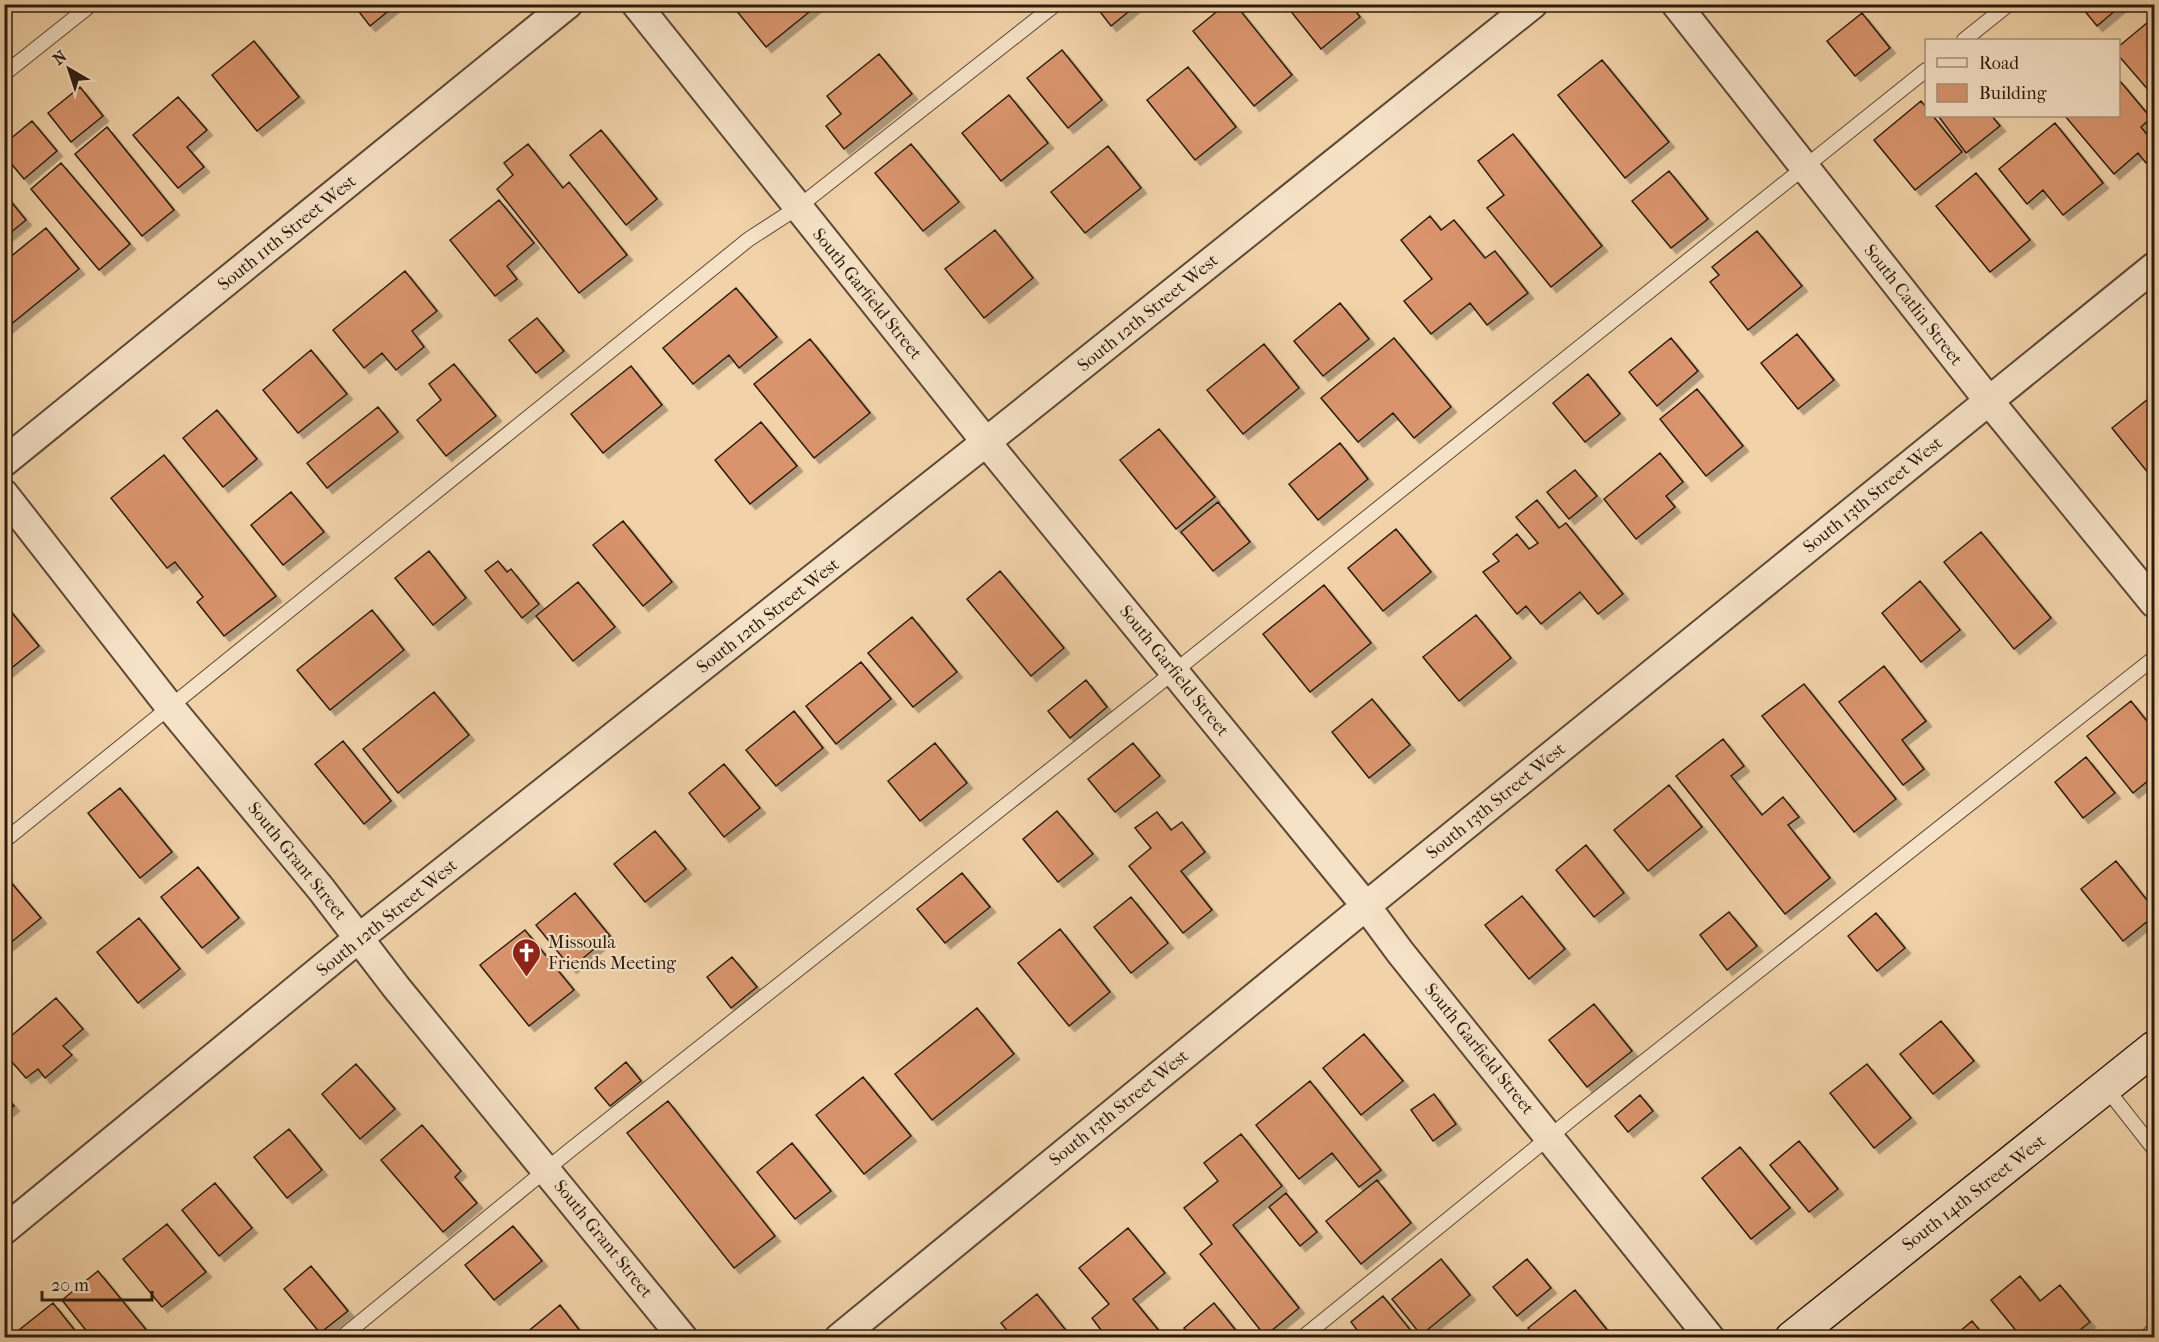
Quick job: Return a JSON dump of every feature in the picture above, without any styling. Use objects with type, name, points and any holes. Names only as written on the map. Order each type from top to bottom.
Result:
[{"type":"main road","name":"South 14th Street West","points":[[1792,1338],[2154,1048]]},
{"type":"street","name":"South 11th Street West","points":[[4,462],[568,4]]},
{"type":"street","name":"South Garfield Street","points":[[636,4],[986,442],[1366,906],[1710,1338]]},
{"type":"street","name":"South 12th Street West","points":[[4,1230],[359,938],[986,442],[1533,4]]},
{"type":"street","name":"South Catlin Street","points":[[1676,4],[1989,401],[2154,603]]},
{"type":"street","name":"South 13th Street West","points":[[839,1338],[1366,906],[2154,267]]},
{"type":"street","name":"South Grant Street","points":[[4,494],[170,707],[683,1338]]},
{"type":"lane","points":[[4,74],[92,4]]},
{"type":"lane","points":[[4,842],[749,239],[797,208],[1056,4]]},
{"type":"lane","points":[[1965,39],[2009,4]]},
{"type":"lane","points":[[341,1338],[546,1169],[1175,671],[1925,71]]},
{"type":"lane","points":[[1302,1338],[1549,1137],[2154,658]]},
{"type":"lane","points":[[2106,1088],[2154,1149]]},
{"type":"lane","points":[[2145,1338],[2154,1330]]},
{"type":"building","points":[[353,4],[397,4],[370,26]]},
{"type":"building","points":[[731,4],[819,4],[766,47]]},
{"type":"building","points":[[1094,4],[1138,4],[1111,26]]},
{"type":"building","points":[[1226,4],[1235,4],[1292,75],[1254,106],[1193,31]]},
{"type":"building","points":[[1285,4],[1350,4],[1360,17],[1321,49]]},
{"type":"building","points":[[2079,4],[2123,4],[2097,26]]},
{"type":"building","points":[[1862,13],[1890,48],[1855,76],[1827,41]]},
{"type":"building","points":[[2154,17],[2154,88],[2150,92],[2120,57],[2120,45]]},
{"type":"building","points":[[254,41],[299,97],[257,131],[212,75]]},
{"type":"building","points":[[1062,50],[1102,100],[1068,128],[1027,78]]},
{"type":"building","points":[[879,54],[912,94],[844,149],[826,126],[841,114],[827,96]]},
{"type":"building","points":[[1602,60],[1669,142],[1625,178],[1558,95]]},
{"type":"building","points":[[1188,67],[1236,127],[1195,160],[1147,100]]},
{"type":"building","points":[[2120,81],[2151,118],[2141,127],[2154,143],[2154,156],[2146,163],[2138,153],[2114,174],[2066,117],[2120,117]]},
{"type":"building","points":[[80,87],[103,116],[71,142],[48,113]]},
{"type":"building","points":[[1009,95],[1048,143],[1001,181],[962,133]]},
{"type":"building","points":[[178,97],[207,130],[187,147],[204,167],[178,188],[133,135]]},
{"type":"building","points":[[1921,101],[1925,106],[1925,117],[1934,117],[1962,152],[1915,190],[1874,140]]},
{"type":"building","points":[[1939,117],[1993,117],[2000,126],[1966,153]]},
{"type":"building","points":[[32,121],[57,151],[24,179],[4,155],[4,144]]},
{"type":"building","points":[[2055,123],[2103,183],[2063,215],[2043,190],[2027,204],[1999,169]]},
{"type":"building","points":[[107,127],[174,210],[142,236],[75,154]]},
{"type":"building","points":[[601,130],[657,199],[626,225],[570,155]]},
{"type":"building","points":[[1513,134],[1602,246],[1551,287],[1487,208],[1504,195],[1478,161]]},
{"type":"building","points":[[528,144],[563,188],[569,182],[627,255],[579,293],[497,189],[513,175],[504,163]]},
{"type":"building","points":[[911,144],[959,202],[923,231],[875,173]]},
{"type":"building","points":[[1108,146],[1141,188],[1085,233],[1051,192]]},
{"type":"building","points":[[61,163],[130,244],[99,270],[31,189]]},
{"type":"building","points":[[1669,171],[1708,219],[1671,248],[1632,201]]},
{"type":"building","points":[[1976,173],[2030,240],[1990,272],[1936,206]]},
{"type":"building","points":[[4,193],[26,220],[4,238]]},
{"type":"building","points":[[499,200],[534,243],[507,266],[517,279],[495,296],[450,240]]},
{"type":"building","points":[[1430,216],[1441,230],[1454,220],[1485,258],[1495,251],[1528,293],[1487,325],[1470,303],[1431,334],[1404,301],[1432,279],[1401,240]]},
{"type":"building","points":[[46,228],[79,269],[4,330],[4,262]]},
{"type":"building","points":[[995,230],[1033,278],[984,318],[945,269]]},
{"type":"building","points":[[1757,231],[1802,286],[1748,330],[1710,282],[1719,275],[1712,267]]},
{"type":"building","points":[[405,271],[437,311],[412,331],[424,347],[396,370],[382,353],[364,368],[333,330]]},
{"type":"building","points":[[736,288],[777,337],[739,368],[729,355],[693,384],[663,348]]},
{"type":"building","points":[[1340,303],[1369,339],[1323,376],[1294,341]]},
{"type":"building","points":[[537,318],[564,351],[536,373],[509,340]]},
{"type":"building","points":[[1797,334],[1834,380],[1798,409],[1761,363]]},
{"type":"building","points":[[1394,338],[1451,407],[1414,438],[1393,413],[1358,442],[1321,398]]},
{"type":"building","points":[[1671,338],[1698,371],[1657,406],[1629,372]]},
{"type":"building","points":[[810,339],[870,413],[814,458],[754,384]]},
{"type":"building","points":[[1264,344],[1299,388],[1243,434],[1207,390]]},
{"type":"building","points":[[311,350],[347,394],[298,433],[263,390]]},
{"type":"building","points":[[454,364],[496,416],[446,456],[417,420],[441,400],[429,384]]},
{"type":"building","points":[[631,366],[662,405],[603,453],[571,414]]},
{"type":"building","points":[[1588,374],[1620,414],[1585,442],[1553,403]]},
{"type":"building","points":[[1697,389],[1743,446],[1706,476],[1660,419]]},
{"type":"building","points":[[2148,399],[2154,407],[2154,469],[2149,474],[2112,428]]},
{"type":"building","points":[[378,407],[398,432],[327,488],[307,463]]},
{"type":"building","points":[[217,410],[257,459],[223,487],[183,438]]},
{"type":"building","points":[[761,422],[797,466],[750,504],[715,460]]},
{"type":"building","points":[[1159,429],[1215,497],[1176,529],[1120,460]]},
{"type":"building","points":[[1340,443],[1368,479],[1318,520],[1289,484]]},
{"type":"building","points":[[1660,453],[1683,482],[1666,496],[1675,507],[1636,539],[1604,499]]},
{"type":"building","points":[[164,455],[276,596],[224,636],[197,602],[203,597],[175,562],[167,568],[111,498]]},
{"type":"building","points":[[1575,470],[1597,496],[1569,519],[1547,492]]},
{"type":"building","points":[[291,492],[324,532],[283,565],[251,525]]},
{"type":"building","points":[[1537,500],[1559,528],[1566,523],[1623,594],[1598,614],[1580,592],[1541,624],[1526,606],[1517,614],[1483,572],[1499,561],[1493,554],[1517,534],[1529,549],[1538,543],[1516,517]]},
{"type":"building","points":[[1218,502],[1250,542],[1213,571],[1181,532]]},
{"type":"building","points":[[623,521],[672,582],[643,606],[593,545]]},
{"type":"building","points":[[1396,529],[1431,572],[1383,611],[1348,568]]},
{"type":"building","points":[[1981,532],[2051,618],[2014,649],[1944,562]]},
{"type":"building","points":[[429,551],[466,598],[433,625],[395,578]]},
{"type":"building","points":[[498,561],[507,572],[511,569],[539,604],[522,618],[485,571]]},
{"type":"building","points":[[1000,571],[1064,648],[1031,676],[967,599]]},
{"type":"building","points":[[1920,581],[1960,630],[1921,662],[1882,613]]},
{"type":"building","points":[[578,582],[615,627],[573,661],[536,616]]},
{"type":"building","points":[[1324,585],[1371,643],[1310,692],[1263,634]]},
{"type":"building","points":[[4,603],[39,646],[4,674]]},
{"type":"building","points":[[372,610],[404,650],[330,710],[297,670]]},
{"type":"building","points":[[1476,615],[1511,658],[1459,701],[1423,657]]},
{"type":"building","points":[[912,617],[957,672],[913,707],[868,653]]},
{"type":"building","points":[[861,662],[891,699],[836,744],[806,706]]},
{"type":"building","points":[[1884,666],[1926,721],[1902,740],[1924,769],[1903,785],[1839,702]]},
{"type":"building","points":[[1086,680],[1107,707],[1070,738],[1048,711]]},
{"type":"building","points":[[1804,684],[1896,799],[1854,832],[1762,716]]},
{"type":"building","points":[[434,692],[469,735],[398,793],[363,749]]},
{"type":"building","points":[[1372,699],[1410,745],[1369,778],[1332,732]]},
{"type":"building","points":[[2131,701],[2154,730],[2154,776],[2133,793],[2087,736]]},
{"type":"building","points":[[794,711],[823,748],[776,786],[746,750]]},
{"type":"building","points":[[1723,739],[1744,766],[1731,776],[1762,815],[1783,797],[1799,817],[1788,825],[1830,878],[1785,914],[1676,776]]},
{"type":"building","points":[[343,741],[391,801],[364,824],[315,764]]},
{"type":"building","points":[[935,743],[967,783],[920,821],[888,781]]},
{"type":"building","points":[[1133,743],[1160,776],[1115,812],[1088,779]]},
{"type":"building","points":[[2086,757],[2115,793],[2083,818],[2055,782]]},
{"type":"building","points":[[724,764],[760,808],[724,837],[689,793]]},
{"type":"building","points":[[1669,785],[1702,827],[1648,871],[1614,830]]},
{"type":"building","points":[[120,788],[172,852],[140,878],[88,813]]},
{"type":"building","points":[[1057,811],[1093,854],[1058,882],[1023,839]]},
{"type":"building","points":[[1157,812],[1171,830],[1182,822],[1205,852],[1181,871],[1212,910],[1183,933],[1129,866],[1151,848],[1135,828]]},
{"type":"building","points":[[655,831],[686,869],[645,902],[614,864]]},
{"type":"building","points":[[1586,845],[1624,893],[1594,917],[1556,870]]},
{"type":"building","points":[[2116,861],[2154,909],[2154,916],[2123,941],[2081,889]]},
{"type":"building","points":[[198,867],[239,918],[202,948],[161,897]]},
{"type":"building","points":[[962,873],[990,907],[945,943],[917,909]]},
{"type":"building","points":[[4,874],[41,918],[4,948]]},
{"type":"building","points":[[575,893],[610,936],[571,968],[536,925]]},
{"type":"building","points":[[1522,896],[1565,949],[1529,979],[1485,925]]},
{"type":"building","points":[[1131,897],[1168,943],[1131,973],[1094,927]]},
{"type":"building","points":[[1729,912],[1757,946],[1727,970],[1700,935]]},
{"type":"building","points":[[1876,913],[1905,948],[1877,971],[1848,936]]},
{"type":"building","points":[[139,918],[180,969],[138,1003],[97,952]]},
{"type":"building","points":[[1060,929],[1110,992],[1069,1026],[1018,963]]},
{"type":"building","name":"Missoula Friends Meeting","points":[[525,930],[574,990],[529,1026],[480,965]]},
{"type":"building","points":[[732,957],[757,987],[731,1008],[707,977]]},
{"type":"building","points":[[56,998],[83,1029],[63,1046],[72,1055],[45,1078],[38,1069],[26,1078],[4,1053],[4,1042]]},
{"type":"building","points":[[1594,1004],[1632,1051],[1587,1087],[1549,1040]]},
{"type":"building","points":[[977,1008],[1014,1054],[932,1120],[895,1074]]},
{"type":"building","points":[[1941,1021],[1974,1061],[1933,1094],[1900,1054]]},
{"type":"building","points":[[1364,1034],[1403,1081],[1361,1115],[1323,1068]]},
{"type":"building","points":[[626,1062],[641,1081],[610,1106],[595,1088]]},
{"type":"building","points":[[356,1064],[395,1109],[360,1139],[322,1094]]},
{"type":"building","points":[[1867,1064],[1911,1118],[1874,1148],[1830,1093]]},
{"type":"building","points":[[863,1077],[911,1136],[864,1174],[816,1115]]},
{"type":"building","points":[[1310,1081],[1381,1170],[1359,1187],[1332,1153],[1299,1179],[1256,1125]]},
{"type":"building","points":[[4,1094],[14,1106],[4,1114]]},
{"type":"building","points":[[1434,1094],[1456,1124],[1433,1141],[1411,1110]]},
{"type":"building","points":[[1640,1095],[1653,1111],[1628,1132],[1615,1116]]},
{"type":"building","points":[[668,1101],[775,1236],[734,1268],[627,1133]]},
{"type":"building","points":[[422,1125],[461,1171],[455,1177],[477,1203],[443,1232],[381,1160]]},
{"type":"building","points":[[289,1129],[322,1170],[287,1198],[254,1157]]},
{"type":"building","points":[[1241,1134],[1282,1186],[1233,1225],[1299,1308],[1265,1336],[1200,1254],[1212,1244],[1184,1208],[1218,1181],[1204,1163]]},
{"type":"building","points":[[1799,1141],[1838,1189],[1809,1212],[1770,1165]]},
{"type":"building","points":[[792,1143],[831,1191],[795,1219],[757,1172]]},
{"type":"building","points":[[1740,1147],[1790,1208],[1751,1239],[1702,1178]]},
{"type":"building","points":[[1377,1180],[1411,1223],[1361,1264],[1326,1221]]},
{"type":"building","points":[[215,1183],[252,1228],[219,1256],[182,1210]]},
{"type":"building","points":[[1286,1193],[1317,1232],[1300,1246],[1269,1207]]},
{"type":"building","points":[[167,1224],[206,1272],[162,1307],[123,1259]]},
{"type":"building","points":[[513,1226],[542,1261],[494,1300],[465,1265]]},
{"type":"building","points":[[1128,1228],[1165,1273],[1133,1299],[1165,1338],[1107,1338],[1092,1318],[1109,1304],[1079,1268]]},
{"type":"building","points":[[1441,1259],[1470,1295],[1421,1335],[1392,1299]]},
{"type":"building","points":[[1527,1259],[1551,1288],[1517,1316],[1493,1287]]},
{"type":"building","points":[[311,1266],[348,1311],[320,1333],[284,1289]]},
{"type":"building","points":[[98,1271],[153,1338],[92,1338],[62,1300]]},
{"type":"building","points":[[2020,1276],[2040,1301],[2060,1285],[2090,1322],[2070,1338],[2022,1338],[1991,1300]]},
{"type":"building","points":[[1575,1290],[1612,1336],[1610,1338],[1536,1338],[1528,1328]]},
{"type":"building","points":[[1037,1294],[1072,1338],[1013,1338],[1001,1323]]},
{"type":"building","points":[[1383,1296],[1416,1338],[1363,1338],[1351,1322]]},
{"type":"building","points":[[53,1303],[81,1338],[17,1338],[14,1334]]},
{"type":"building","points":[[1214,1303],[1242,1338],[1192,1338],[1184,1328]]},
{"type":"building","points":[[560,1305],[584,1336],[582,1338],[520,1338]]},
{"type":"building","points":[[1972,1321],[1986,1338],[1952,1338]]},
{"type":"place","name":"Missoula Friends Meeting","points":[[527,978]]}]
